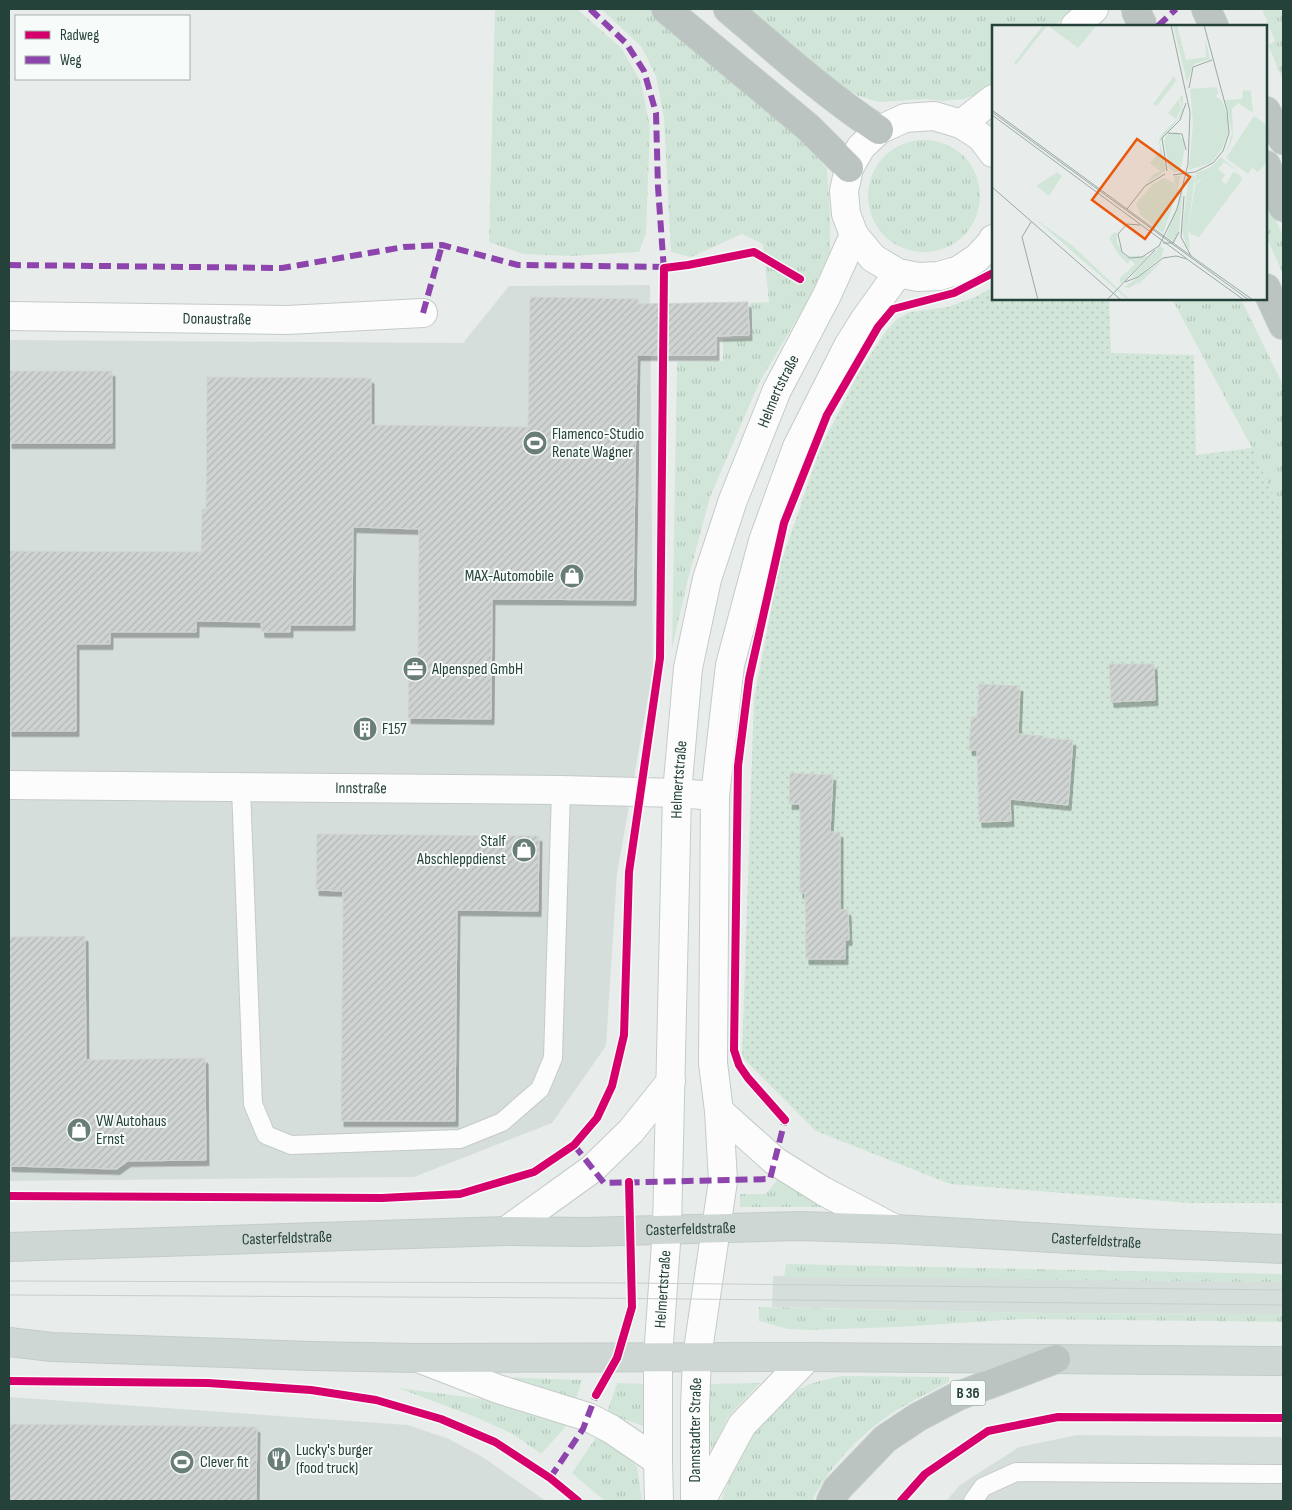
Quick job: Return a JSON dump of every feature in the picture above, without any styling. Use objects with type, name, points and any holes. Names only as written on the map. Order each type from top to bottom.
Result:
[{"type":"highway","points":[[666,9],[809,128],[849,168]]},
{"type":"highway","points":[[728,9],[818,86],[879,130]]},
{"type":"highway","points":[[1135,9],[1143,25]]},
{"type":"highway","points":[[1267,112],[1283,140]]},
{"type":"highway","points":[[1267,167],[1283,207]]},
{"type":"highway","points":[[1267,290],[1283,325]]},
{"type":"highway","name":"B 36","points":[[831,1501],[838,1490],[885,1439],[918,1416],[958,1396],[1056,1359]]},
{"type":"main road","name":"Casterfeldstraße","points":[[9,1247],[506,1231],[586,1232],[799,1226],[895,1229],[1283,1249]]},
{"type":"main road","points":[[9,1342],[52,1347],[417,1358],[808,1357],[1056,1359]]},
{"type":"main road","name":"B 36","points":[[1056,1359],[1283,1361]]},
{"type":"street","points":[[1076,25],[1094,9]]},
{"type":"street","points":[[1128,25],[1146,9]]},
{"type":"street","points":[[961,124],[992,100]]},
{"type":"street","points":[[992,152],[981,137],[961,124],[934,116],[905,118],[879,130],[861,147],[849,168],[844,191],[846,214],[854,235],[873,258],[898,273],[918,277],[939,276],[959,270],[977,258],[992,243]]},
{"type":"street","name":"Helmertstraße","points":[[658,1358],[667,1229],[677,793],[688,668],[707,579],[733,500],[777,390],[827,295],[854,235]]},
{"type":"street","points":[[697,1357],[723,1181],[719,1111],[713,1063],[715,796],[730,666],[763,541],[797,447],[848,346],[898,273]]},
{"type":"street","name":"Donaustraße","points":[[9,316],[287,320],[423,312]]},
{"type":"street","name":"Innstraße","points":[[9,785],[561,790],[677,793],[715,796]]},
{"type":"street","points":[[506,1231],[592,1169],[631,1131],[671,1081]]},
{"type":"street","points":[[719,1111],[775,1161],[823,1191],[895,1229]]},
{"type":"street","name":"Dannstadter Straße","points":[[695,1501],[697,1357]]},
{"type":"street","points":[[701,1501],[742,1424],[808,1357]]},
{"type":"street","points":[[417,1358],[498,1389],[588,1417],[611,1429],[658,1461]]},
{"type":"street","points":[[658,1358],[659,1501]]},
{"type":"lane","points":[[241,788],[252,1104],[266,1135],[291,1145],[460,1139],[502,1122],[540,1089],[553,1058],[561,790]]},
{"type":"lane","points":[[973,1501],[983,1488],[1016,1472],[1283,1474]]},
{"type":"shaded area","points":[[650,285],[653,669],[617,874],[606,1046],[552,1123],[414,1177],[9,1181],[9,340],[463,343],[509,286]]},
{"type":"shaded area","points":[[773,1276],[1283,1282],[1283,1314],[1040,1313],[772,1307]]},
{"type":"shaded area","points":[[9,1397],[408,1425],[449,1439],[484,1458],[546,1501],[9,1501]]},
{"type":"shaded area","points":[[1077,1435],[1283,1437],[1283,1501],[946,1501],[960,1485],[1019,1447]]},
{"type":"green space","points":[[495,9],[577,9],[622,49],[641,82],[650,127],[646,233],[639,252],[571,256],[523,254],[489,242]]},
{"type":"green space","points":[[601,9],[651,9],[802,138],[827,169],[830,252],[807,302],[759,383],[710,497],[672,648],[677,362],[723,361],[723,339],[751,338],[750,303],[769,302],[763,244],[742,234],[691,257],[671,252],[664,118],[656,76],[641,46]]},
{"type":"green space","points":[[747,9],[1073,9],[1055,25],[992,25],[992,83],[982,92],[964,99],[878,102],[859,96],[839,85]]},
{"type":"green space","points":[[1262,9],[1283,9],[1283,80],[1268,45],[1275,41]]},
{"type":"green space","points":[[924,140],[945,144],[964,156],[976,175],[980,196],[976,217],[964,236],[945,248],[924,252],[903,248],[884,236],[872,217],[868,196],[872,175],[884,156],[903,144]]},
{"type":"green space","points":[[1267,199],[1283,236],[1283,274],[1267,238]]},
{"type":"green space","points":[[992,288],[992,300],[1109,300],[1111,353],[1194,355],[1196,455],[1252,448],[1283,517],[1283,1203],[1189,1203],[950,1184],[816,1131],[742,1057],[754,699],[779,568],[820,449],[859,372],[886,331],[897,319],[910,312],[948,307],[977,296]]},
{"type":"green space","points":[[1173,300],[1241,300],[1283,385],[1283,517],[1252,448]]},
{"type":"green space","points":[[777,1180],[829,1200],[826,1207],[740,1207],[740,1194],[766,1194]]},
{"type":"green space","points":[[786,1264],[1283,1274],[1283,1282],[784,1277]]},
{"type":"green space","points":[[759,1307],[1040,1313],[1283,1314],[1283,1322],[1021,1319],[898,1327],[809,1330],[788,1329],[759,1321]]},
{"type":"green space","points":[[842,1376],[949,1377],[949,1382],[895,1411],[865,1434],[835,1465],[812,1501],[722,1501],[724,1492],[740,1458],[758,1426],[769,1412],[797,1390],[816,1382]]},
{"type":"green space","points":[[501,1377],[582,1380],[575,1402]]},
{"type":"green space","points":[[617,1383],[644,1384],[643,1426],[607,1413]]},
{"type":"green space","points":[[760,1383],[729,1416],[711,1453],[709,1384]]},
{"type":"green space","points":[[398,1388],[482,1399],[570,1422],[541,1454],[513,1434],[478,1418]]},
{"type":"green space","points":[[599,1433],[616,1445],[637,1467],[642,1501],[605,1501],[572,1473]]},
{"type":"building","points":[[530,297],[638,299],[638,304],[748,302],[749,335],[716,336],[716,355],[637,355],[633,600],[492,599],[491,719],[408,718],[409,659],[418,659],[419,529],[353,527],[352,625],[290,625],[290,632],[262,632],[261,622],[196,621],[196,632],[110,632],[110,644],[76,644],[76,731],[9,731],[9,551],[201,552],[202,509],[206,509],[207,377],[371,378],[371,425],[528,427]]},
{"type":"building","points":[[9,371],[112,371],[112,443],[9,443]]},
{"type":"building","points":[[1109,664],[1154,664],[1155,700],[1111,702]]},
{"type":"building","points":[[979,684],[1020,686],[1018,734],[1073,740],[1068,805],[1010,799],[1011,821],[979,822],[977,750],[969,750],[971,717],[977,717]]},
{"type":"building","points":[[790,773],[833,775],[830,832],[840,832],[840,910],[848,910],[849,940],[845,940],[845,959],[806,959],[805,893],[800,893],[800,804],[789,804]]},
{"type":"building","points":[[317,834],[539,836],[538,911],[457,910],[455,1121],[341,1121],[343,891],[316,890]]},
{"type":"building","points":[[85,936],[86,1060],[205,1058],[206,1160],[128,1161],[117,1169],[9,1166],[9,937]]},
{"type":"building","points":[[9,1424],[257,1427],[256,1501],[9,1501]]},
{"type":"tram line","points":[[9,1281],[632,1283],[1283,1290]]},
{"type":"tram line","points":[[9,1295],[587,1298],[1283,1305]]},
{"type":"marked path","points":[[590,9],[626,43],[644,71],[656,113],[658,187],[664,271]]},
{"type":"marked path","points":[[1159,25],[1176,9]]},
{"type":"marked path","points":[[9,265],[282,268],[404,247],[442,245],[518,265],[667,267]]},
{"type":"marked path","points":[[423,313],[442,245]]},
{"type":"marked path","points":[[574,1145],[604,1183],[770,1179],[785,1120],[783,1118]]},
{"type":"marked path","points":[[550,1478],[583,1429],[596,1395]]},
{"type":"cycle path","points":[[9,1196],[382,1198],[460,1194],[534,1172],[574,1145],[597,1118],[612,1086],[624,1035],[629,872],[660,658],[664,268],[754,252],[800,279]]},
{"type":"cycle path","points":[[785,1120],[748,1078],[739,1065],[734,1050],[738,766],[749,679],[784,523],[827,415],[878,327],[893,309],[954,293],[992,274]]},
{"type":"cycle path","points":[[596,1395],[617,1358],[632,1307],[629,1182]]},
{"type":"cycle path","points":[[9,1381],[208,1383],[311,1390],[376,1400],[441,1419],[495,1442],[550,1478],[578,1501]]},
{"type":"cycle path","points":[[901,1501],[925,1474],[988,1431],[1058,1417],[1283,1418]]},
{"type":"place","name":"Flamenco-Studio Renate Wagner","points":[[535,443]]},
{"type":"place","name":"MAX-Automobile","points":[[572,576]]},
{"type":"place","name":"Alpensped GmbH","points":[[415,669]]},
{"type":"place","name":"F157","points":[[365,729]]},
{"type":"place","name":"Stalf Abschleppdienst","points":[[524,850]]},
{"type":"place","name":"VW Autohaus Ernst","points":[[79,1130]]},
{"type":"place","name":"Lucky's burger (food truck)","points":[[279,1459]]},
{"type":"place","name":"Clever fit","points":[[182,1462]]}]
